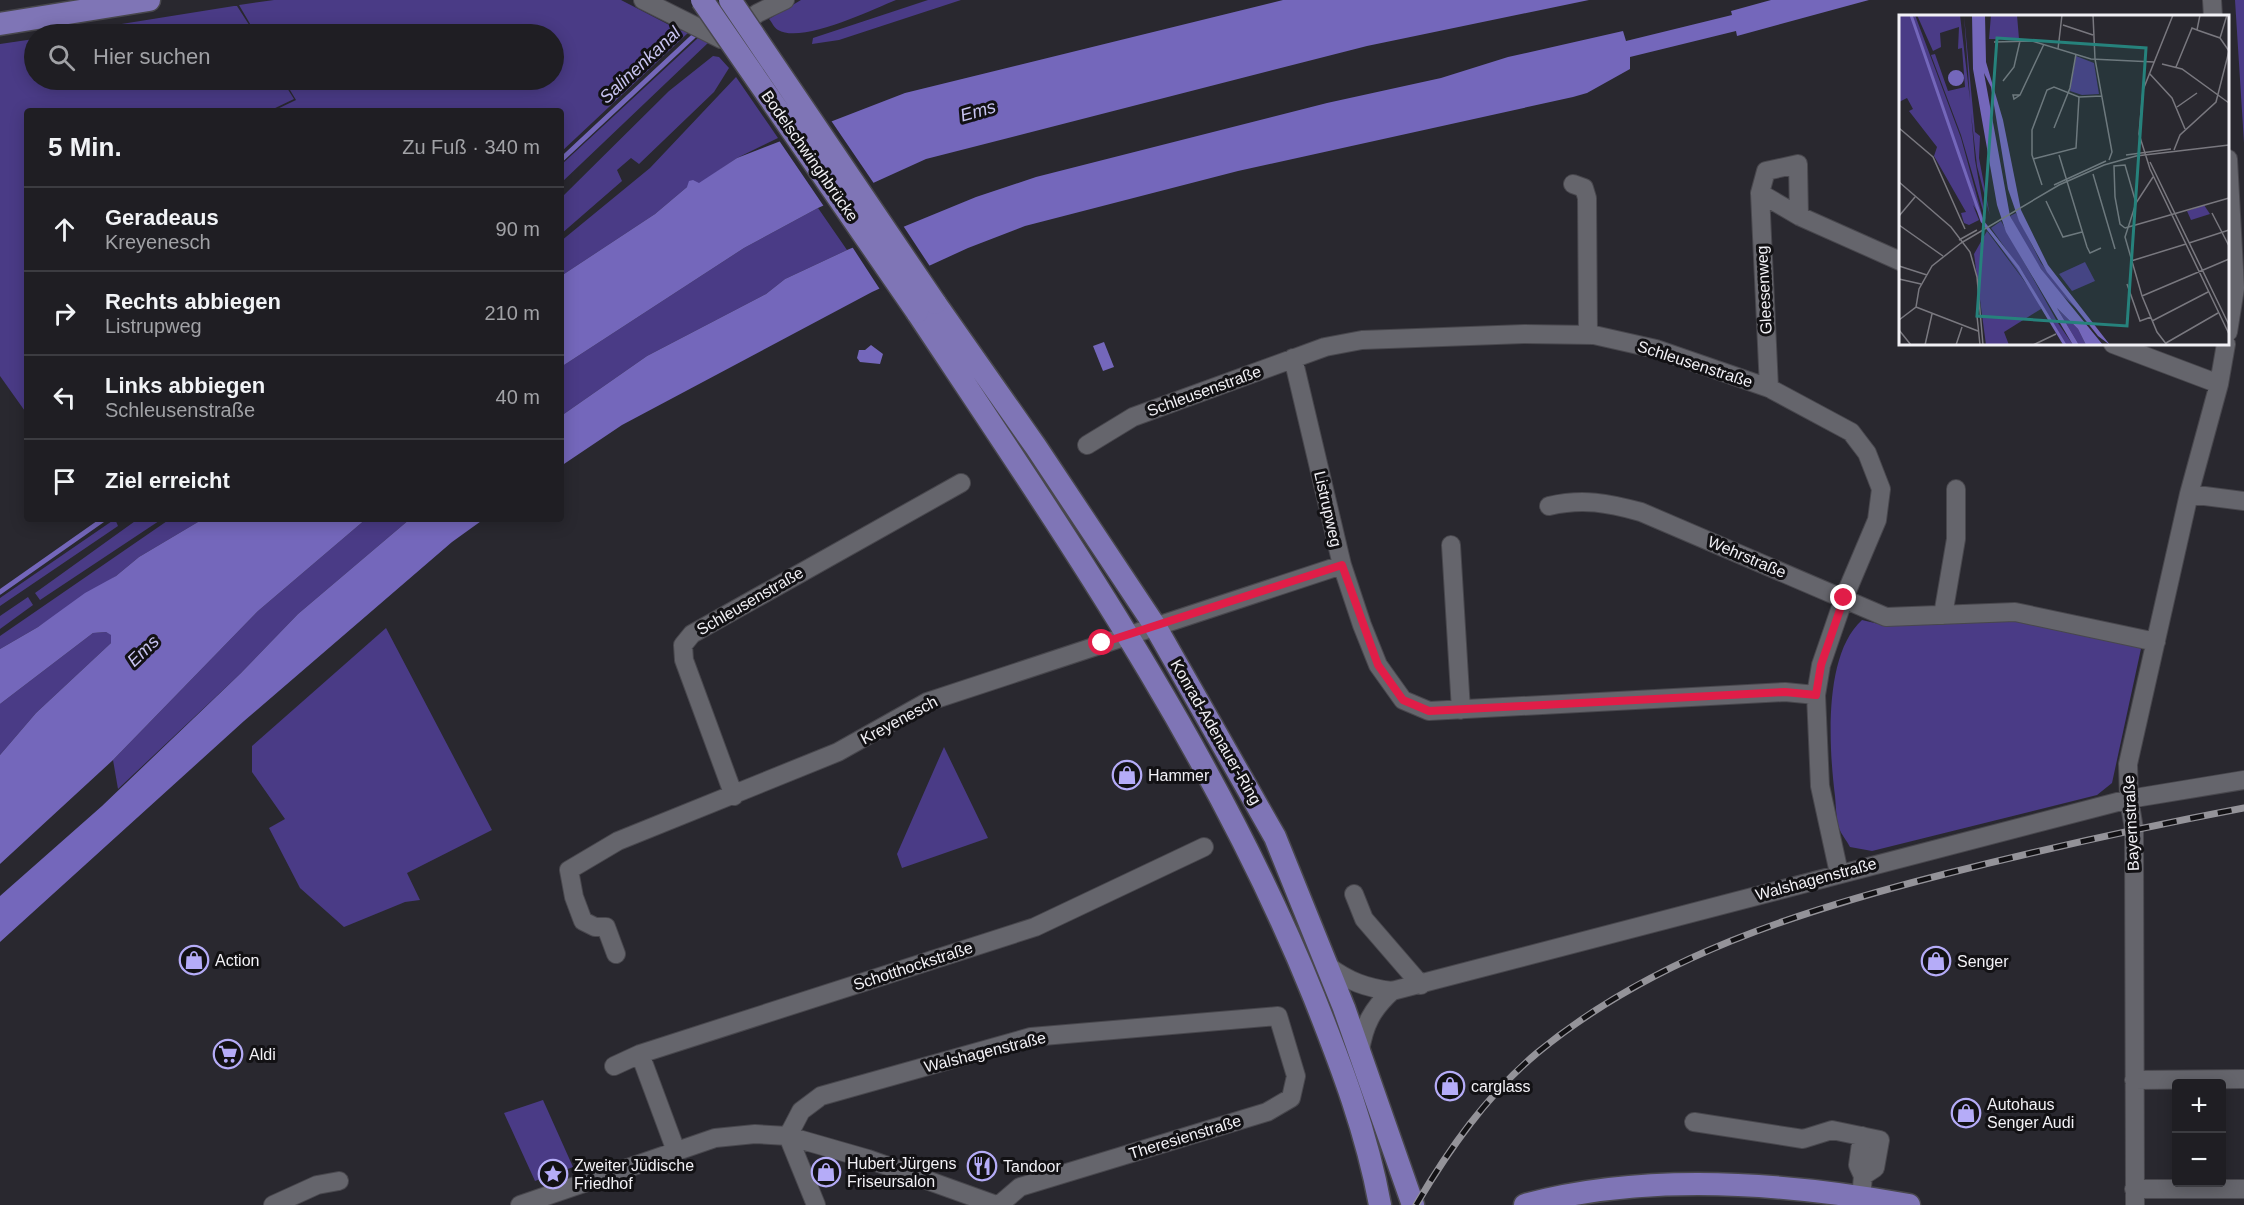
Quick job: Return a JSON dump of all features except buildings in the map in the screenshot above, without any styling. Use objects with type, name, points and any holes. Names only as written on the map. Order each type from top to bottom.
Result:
[{"type":"main road","points":[[0,24],[149,0]]},
{"type":"main road","name":"Bodelschwinghbrücke","points":[[702,0],[926,308]]},
{"type":"main road","name":"Bodelschwinghbrücke","points":[[730,0],[926,308]]},
{"type":"main road","name":"Konrad-Adenauer-Ring","points":[[926,308],[1036,447],[1155,626],[1275,837],[1360,1051],[1413,1205]]},
{"type":"main road","name":"Konrad-Adenauer-Ring","points":[[926,308],[1128,634],[1188,738],[1287,931],[1341,1065],[1370,1156],[1380,1205]]},
{"type":"main road","points":[[1599,1205],[1697,1186]]},
{"type":"main road","points":[[1525,1205],[1618,1187],[1862,1186],[1908,1205]]},
{"type":"street","points":[[643,0],[718,37],[785,0]]},
{"type":"street","points":[[2212,0],[2213,15]]},
{"type":"street","points":[[1799,216],[1798,164],[1766,171],[1760,193],[1799,216],[1899,261]]},
{"type":"street","points":[[1573,184],[1584,188],[1587,198],[1588,335]]},
{"type":"street","points":[[2229,186],[2235,288],[2229,326]]},
{"type":"street","name":"Gleesenweg","points":[[1760,193],[1769,388]]},
{"type":"street","name":"Schleusenstraße","points":[[1087,445],[1133,417],[1325,347],[1362,340],[1524,334],[1588,335],[1656,349],[1769,388],[1851,432],[1867,453],[1881,489],[1877,520],[1844,598],[1821,665],[1816,695],[1820,786],[1839,873]]},
{"type":"street","points":[[2116,345],[2219,384]]},
{"type":"street","name":"Bayernstraße","points":[[2134,1197],[2134,829],[2129,799],[2128,764],[2189,494],[2219,384],[2226,345]]},
{"type":"street","name":"Listrupweg","points":[[1293,358],[1342,565],[1378,665],[1403,700],[1429,711],[1785,692],[1816,695]]},
{"type":"street","name":"Schleusenstraße","points":[[734,796],[684,660],[683,645],[692,634],[961,483]]},
{"type":"street","points":[[1943,615],[1956,539],[1956,489]]},
{"type":"street","points":[[2189,494],[2244,501]]},
{"type":"street","name":"Wehrstraße","points":[[1549,506],[1573,500],[1607,503],[1641,512],[1886,617],[2015,612],[2156,642]]},
{"type":"street","points":[[1451,545],[1461,710]]},
{"type":"street","name":"Kreyenesch","points":[[616,954],[606,927],[595,927],[583,921],[574,897],[569,870],[618,841],[838,752],[927,702],[1342,565]]},
{"type":"street","name":"Walshagenstraße","points":[[1328,966],[1354,983],[1370,989],[1392,991],[2129,799],[2244,780]]},
{"type":"street","name":"Schotthockstraße","points":[[614,1066],[640,1054],[1035,927],[1204,847]]},
{"type":"street","points":[[1354,894],[1364,919],[1421,985]]},
{"type":"street","points":[[1360,1051],[1368,1019],[1375,1006],[1392,991]]},
{"type":"street","name":"Walshagenstraße","points":[[788,1136],[801,1111],[821,1096],[1031,1037],[1278,1016]]},
{"type":"street","name":"Theresienstraße","points":[[998,1205],[1020,1187],[1267,1112],[1291,1098],[1296,1076],[1278,1016]]},
{"type":"street","points":[[640,1054],[676,1151]]},
{"type":"street","points":[[2134,1080],[2244,1079]]},
{"type":"street","points":[[1694,1122],[1803,1138],[1832,1130],[1871,1138],[1858,1165],[1862,1186]]},
{"type":"street","points":[[526,1204],[715,1138],[755,1134],[788,1136],[909,1172],[998,1205]]},
{"type":"street","points":[[788,1136],[816,1205]]},
{"type":"street","points":[[273,1205],[317,1185],[339,1181]]},
{"type":"street","points":[[2134,1197],[2244,1189]]},
{"type":"shaded area","points":[[274,0],[621,0],[679,30],[689,32],[564,149],[564,108],[279,108],[296,100],[290,90],[564,90],[564,24],[250,24],[239,5]]},
{"type":"shaded area","points":[[801,0],[896,0],[854,18],[803,33],[789,33],[777,29],[769,19]]},
{"type":"shaded area","points":[[928,0],[961,0],[839,40],[812,44],[813,38]]},
{"type":"shaded area","points":[[2235,0],[2244,0],[2244,143]]},
{"type":"shaded area","points":[[237,6],[249,24],[122,24]]},
{"type":"shaded area","points":[[699,37],[709,42],[564,180],[564,162]]},
{"type":"shaded area","points":[[24,40],[24,90],[288,90],[294,99],[275,108],[24,108],[24,410],[0,376],[0,44]]},
{"type":"shaded area","points":[[713,56],[719,57],[729,68],[714,92],[639,164],[631,158],[617,170],[622,181],[564,231],[564,195],[669,91]]},
{"type":"shaded area","points":[[736,77],[778,138],[737,158],[699,184],[687,187],[655,214],[564,274],[564,239],[650,168]]},
{"type":"shaded area","points":[[818,208],[847,250],[785,279],[766,294],[647,356],[564,414],[564,365],[744,248]]},
{"type":"shaded area","points":[[111,522],[116,522],[118,526],[0,606],[0,598]]},
{"type":"shaded area","points":[[134,522],[157,522],[40,600],[35,593]]},
{"type":"shaded area","points":[[166,522],[198,522],[139,557],[116,576],[0,649],[0,636]]},
{"type":"shaded area","points":[[362,522],[406,522],[298,614],[241,673],[118,789],[113,760],[258,611]]},
{"type":"shaded area","points":[[28,597],[33,605],[0,629],[0,616]]},
{"type":"shaded area","points":[[2011,619],[2142,644],[2112,783],[2097,795],[1872,851],[1850,847],[1837,820],[1831,753],[1835,678],[1840,656],[1849,636],[1862,620],[1883,625]]},
{"type":"shaded area","points":[[386,628],[492,830],[407,873],[420,900],[405,902],[344,927],[300,888],[269,828],[285,819],[252,772],[252,746]]},
{"type":"shaded area","points":[[106,632],[112,635],[111,643],[36,713],[0,755],[0,704],[93,633]]},
{"type":"shaded area","points":[[944,747],[988,838],[902,868],[897,854]]},
{"type":"shaded area","points":[[543,1100],[573,1167],[535,1181],[504,1113]]},
{"type":"water","name":"Ems","points":[[1283,0],[1589,0],[1367,46],[926,159],[818,208],[744,248],[564,365],[564,274],[655,214],[687,187],[689,181],[699,183],[737,158],[905,93]]},
{"type":"water","points":[[1771,0],[1869,0],[1737,36],[1736,31],[1630,57],[1630,69],[1587,93],[1573,97],[1238,171],[1025,226],[968,248],[872,292],[622,425],[564,464],[564,414],[647,356],[766,294],[785,279],[847,250],[976,197],[1036,177],[1327,103],[1441,78],[1508,57],[1623,31],[1626,41],[1732,15],[1731,11]]},
{"type":"water","points":[[1104,342],[1114,367],[1103,371],[1093,346]]},
{"type":"water","points":[[871,345],[883,354],[880,364],[860,362],[857,358],[859,350],[865,350]]},
{"type":"water","name":"Ems","points":[[198,522],[362,522],[258,611],[113,760],[0,864],[0,755],[36,713],[111,643],[111,635],[106,632],[93,633],[0,704],[0,649],[38,627],[85,593],[116,576],[139,557]]},
{"type":"water","points":[[406,522],[480,522],[452,542],[244,721],[0,942],[0,896],[102,806],[241,673],[298,614]]},
{"type":"pier","points":[[830,119],[875,185],[825,208],[778,139]]},
{"type":"pier","points":[[902,224],[931,268],[881,291],[851,245]]},
{"type":"waterway","name":"Salinenkanal","points":[[564,157],[698,32]]},
{"type":"waterway","name":"Salinenkanal","points":[[0,592],[100,522]]},
{"type":"railway","points":[[1416,1205],[1470,1124],[1519,1069],[1582,1019],[1630,989],[1680,963],[1783,921],[1891,888],[2057,847],[2244,808]]},
{"type":"place","name":"Hammer","points":[[1127,775]]},
{"type":"place","name":"Action","points":[[194,960]]},
{"type":"place","name":"Senger","points":[[1936,961]]},
{"type":"place","name":"Aldi","points":[[228,1054]]},
{"type":"place","name":"carglass","points":[[1450,1086]]},
{"type":"place","name":"Autohaus Senger Audi","points":[[1966,1113]]},
{"type":"place","name":"Tandoor","points":[[982,1166]]},
{"type":"place","name":"Hubert Jürgens Friseursalon","points":[[826,1172]]},
{"type":"place","name":"Zweiter Jüdische Friedhof","points":[[553,1174]]},
{"type":"route","points":[[1102,643],[1342,565],[1378,665],[1403,700],[1429,711],[1785,692],[1816,695],[1821,665],[1844,598]]}]
